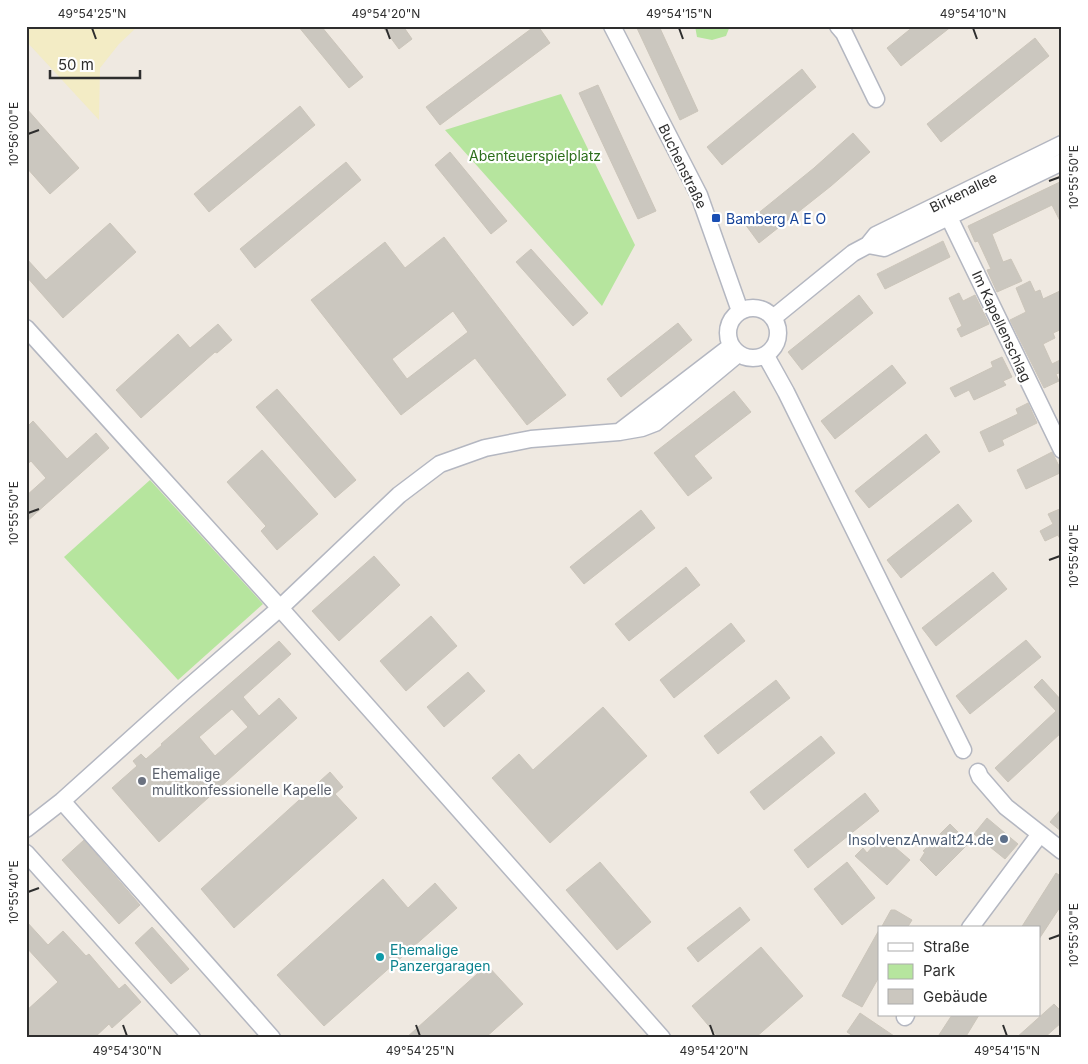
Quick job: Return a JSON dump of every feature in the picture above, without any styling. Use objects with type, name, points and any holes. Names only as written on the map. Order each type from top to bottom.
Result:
[{"type":"street","name":"Buchenstraße","points":[[612,26],[699,195],[740,311]]},
{"type":"street","points":[[838,26],[844,33],[876,99]]},
{"type":"street","name":"Birkenallee","points":[[773,318],[854,253],[868,245],[884,248],[946,210],[1062,144]]},
{"type":"street","name":"Birkenallee","points":[[946,210],[1062,162]]},
{"type":"street","name":"Im Kapellenschlag","points":[[946,210],[1062,450]]},
{"type":"street","points":[[758,308],[766,311],[773,318],[779,334],[777,343],[766,356],[751,359],[744,357],[734,350],[728,337],[728,327],[740,311],[758,308]]},
{"type":"street","points":[[26,328],[280,608],[662,1038]]},
{"type":"street","points":[[26,829],[62,801],[280,608],[399,495],[440,464],[485,448],[531,439],[619,432],[734,350]]},
{"type":"street","points":[[766,356],[786,392],[963,750]]},
{"type":"street","points":[[978,772],[980,778],[1006,807],[1062,851]]},
{"type":"street","points":[[62,801],[272,1038]]},
{"type":"street","points":[[971,926],[1040,834]]},
{"type":"street","points":[[26,853],[192,1038]]},
{"type":"green space","points":[[695,26],[730,26],[726,36],[712,40],[697,37]]},
{"type":"green space","name":"Abenteuerspielplatz","points":[[561,94],[635,245],[602,306],[445,130]]},
{"type":"green space","points":[[150,480],[263,604],[178,680],[64,557]]},
{"type":"sand","points":[[26,26],[138,26],[119,44],[100,68],[99,120],[26,41]]},
{"type":"building","points":[[298,26],[321,26],[363,77],[349,88]]},
{"type":"building","points":[[382,26],[403,26],[412,39],[399,49]]},
{"type":"building","points":[[535,26],[538,26],[550,43],[440,125],[426,107]]},
{"type":"building","points":[[636,26],[659,26],[698,111],[680,120]]},
{"type":"building","points":[[914,26],[952,26],[901,66],[887,48]]},
{"type":"building","points":[[1035,38],[1049,56],[941,142],[927,124]]},
{"type":"building","points":[[802,69],[816,87],[722,165],[707,147]]},
{"type":"building","points":[[598,85],[656,211],[638,219],[579,93]]},
{"type":"building","points":[[300,106],[315,125],[209,212],[194,194]]},
{"type":"building","points":[[26,108],[79,168],[50,194],[26,167]]},
{"type":"building","points":[[853,133],[870,152],[831,186],[759,243],[745,224],[814,168]]},
{"type":"building","points":[[450,152],[507,221],[491,234],[435,165]]},
{"type":"building","points":[[346,162],[361,180],[255,268],[240,249]]},
{"type":"building","points":[[1062,181],[1062,225],[1052,205],[992,234],[1003,262],[1011,259],[1022,281],[997,292],[987,270],[991,269],[978,241],[975,242],[968,226]]},
{"type":"building","points":[[110,223],[136,252],[63,318],[26,276],[26,258],[46,280]]},
{"type":"building","points":[[444,237],[566,395],[527,425],[475,358],[401,415],[311,300],[385,242],[405,268]],"holes":[[[453,311],[468,332],[407,379],[392,359]]]},
{"type":"building","points":[[943,241],[950,257],[885,289],[877,274]]},
{"type":"building","points":[[531,249],[588,313],[573,326],[516,262]]},
{"type":"building","points":[[1030,281],[1035,292],[1040,290],[1043,299],[1062,290],[1062,329],[1053,333],[1055,338],[1043,344],[1052,364],[1062,359],[1062,372],[1056,374],[1059,381],[1044,388],[1010,320],[1026,312],[1016,288]]},
{"type":"building","points":[[959,293],[963,301],[975,295],[989,324],[961,337],[957,329],[962,326],[949,298]]},
{"type":"building","points":[[859,295],[873,313],[802,370],[788,352]]},
{"type":"building","points":[[678,323],[692,340],[621,397],[607,379]]},
{"type":"building","points":[[218,324],[232,340],[217,353],[215,352],[141,418],[116,390],[178,334],[190,348]]},
{"type":"building","points":[[1002,357],[1012,377],[1003,381],[1006,385],[974,400],[969,390],[955,397],[950,388],[993,367],[991,362]]},
{"type":"building","points":[[892,365],[906,383],[835,439],[821,421]]},
{"type":"building","points":[[277,389],[356,480],[335,498],[256,407]]},
{"type":"building","points":[[734,391],[751,412],[694,456],[712,478],[688,496],[654,453]]},
{"type":"building","points":[[1028,403],[1037,423],[1002,440],[1004,445],[989,452],[980,432],[1018,414],[1016,409]]},
{"type":"building","points":[[33,421],[67,459],[96,433],[109,448],[26,522],[26,496],[46,478],[31,461],[26,465],[26,428]]},
{"type":"building","points":[[926,434],[940,452],[869,508],[855,491]]},
{"type":"building","points":[[262,450],[318,514],[277,550],[261,531],[266,526],[227,482]]},
{"type":"building","points":[[1052,452],[1062,472],[1026,489],[1017,470]]},
{"type":"building","points":[[958,504],[972,521],[901,578],[887,560]]},
{"type":"building","points":[[1062,508],[1062,543],[1058,535],[1045,541],[1040,531],[1053,524],[1048,514]]},
{"type":"building","points":[[641,510],[655,528],[584,584],[570,567]]},
{"type":"building","points":[[374,556],[400,585],[339,641],[312,611]]},
{"type":"building","points":[[686,567],[700,585],[629,641],[615,624]]},
{"type":"building","points":[[993,572],[1007,589],[936,646],[922,628]]},
{"type":"building","points":[[431,616],[457,646],[406,691],[380,661]]},
{"type":"building","points":[[731,623],[745,641],[674,698],[660,680]]},
{"type":"building","points":[[1026,640],[1041,657],[970,714],[956,696]]},
{"type":"building","points":[[279,641],[291,654],[243,697],[259,716],[279,698],[297,718],[159,842],[112,788],[137,766],[133,761],[141,754],[146,759]],"holes":[[[232,709],[248,727],[215,756],[199,737]]]},
{"type":"building","points":[[468,672],[485,691],[444,727],[427,707]]},
{"type":"building","points":[[1042,679],[1062,701],[1062,732],[1008,782],[995,768],[1056,711],[1034,687]]},
{"type":"building","points":[[776,680],[790,698],[718,754],[704,736]]},
{"type":"building","points":[[603,707],[647,756],[550,843],[492,778],[519,754],[533,770]]},
{"type":"building","points":[[821,736],[835,753],[764,810],[750,792]]},
{"type":"building","points":[[330,772],[343,787],[335,794],[357,818],[234,928],[201,889]]},
{"type":"building","points":[[865,793],[879,811],[808,868],[794,850]]},
{"type":"building","points":[[1062,808],[1062,832],[1050,822]]},
{"type":"building","points":[[987,818],[1018,844],[1005,859],[974,834]]},
{"type":"building","points":[[950,824],[969,843],[936,876],[920,860],[925,852],[923,851]]},
{"type":"building","points":[[882,836],[910,860],[887,885],[855,856],[863,848],[867,853]]},
{"type":"building","points":[[84,840],[140,905],[119,924],[62,860]]},
{"type":"building","points":[[600,862],[651,922],[617,950],[566,890]]},
{"type":"building","points":[[847,862],[875,898],[842,925],[814,889]]},
{"type":"building","points":[[1056,873],[1062,877],[1062,904],[1040,937],[1040,926],[1022,926]]},
{"type":"building","points":[[383,879],[408,908],[435,883],[457,908],[324,1026],[277,975]]},
{"type":"building","points":[[740,907],[750,920],[698,962],[687,948]]},
{"type":"building","points":[[891,910],[895,910],[912,920],[908,926],[882,926]]},
{"type":"building","points":[[26,921],[48,945],[63,931],[86,956],[89,954],[119,989],[125,984],[141,1002],[112,1028],[109,1024],[94,1038],[26,1038],[26,1011],[58,982],[26,947]]},
{"type":"building","points":[[152,927],[189,969],[171,984],[135,943]]},
{"type":"building","points":[[878,932],[878,979],[862,1007],[842,996]]},
{"type":"building","points":[[761,947],[803,996],[755,1038],[719,1038],[692,1006]]},
{"type":"building","points":[[487,965],[523,1004],[485,1038],[406,1038]]},
{"type":"building","points":[[1054,1004],[1062,1012],[1062,1022],[1044,1038],[1016,1038]]},
{"type":"building","points":[[860,1013],[897,1038],[856,1038],[847,1032]]},
{"type":"building","points":[[951,1016],[978,1016],[965,1038],[937,1038]]},
{"type":"place","name":"Bamberg A E O","points":[[716,218]]},
{"type":"place","name":"Ehemalige mulitkonfessionelle Kapelle","points":[[142,781]]},
{"type":"place","name":"InsolvenzAnwalt24.de","points":[[1004,839]]},
{"type":"place","name":"Ehemalige Panzergaragen","points":[[380,957]]}]
